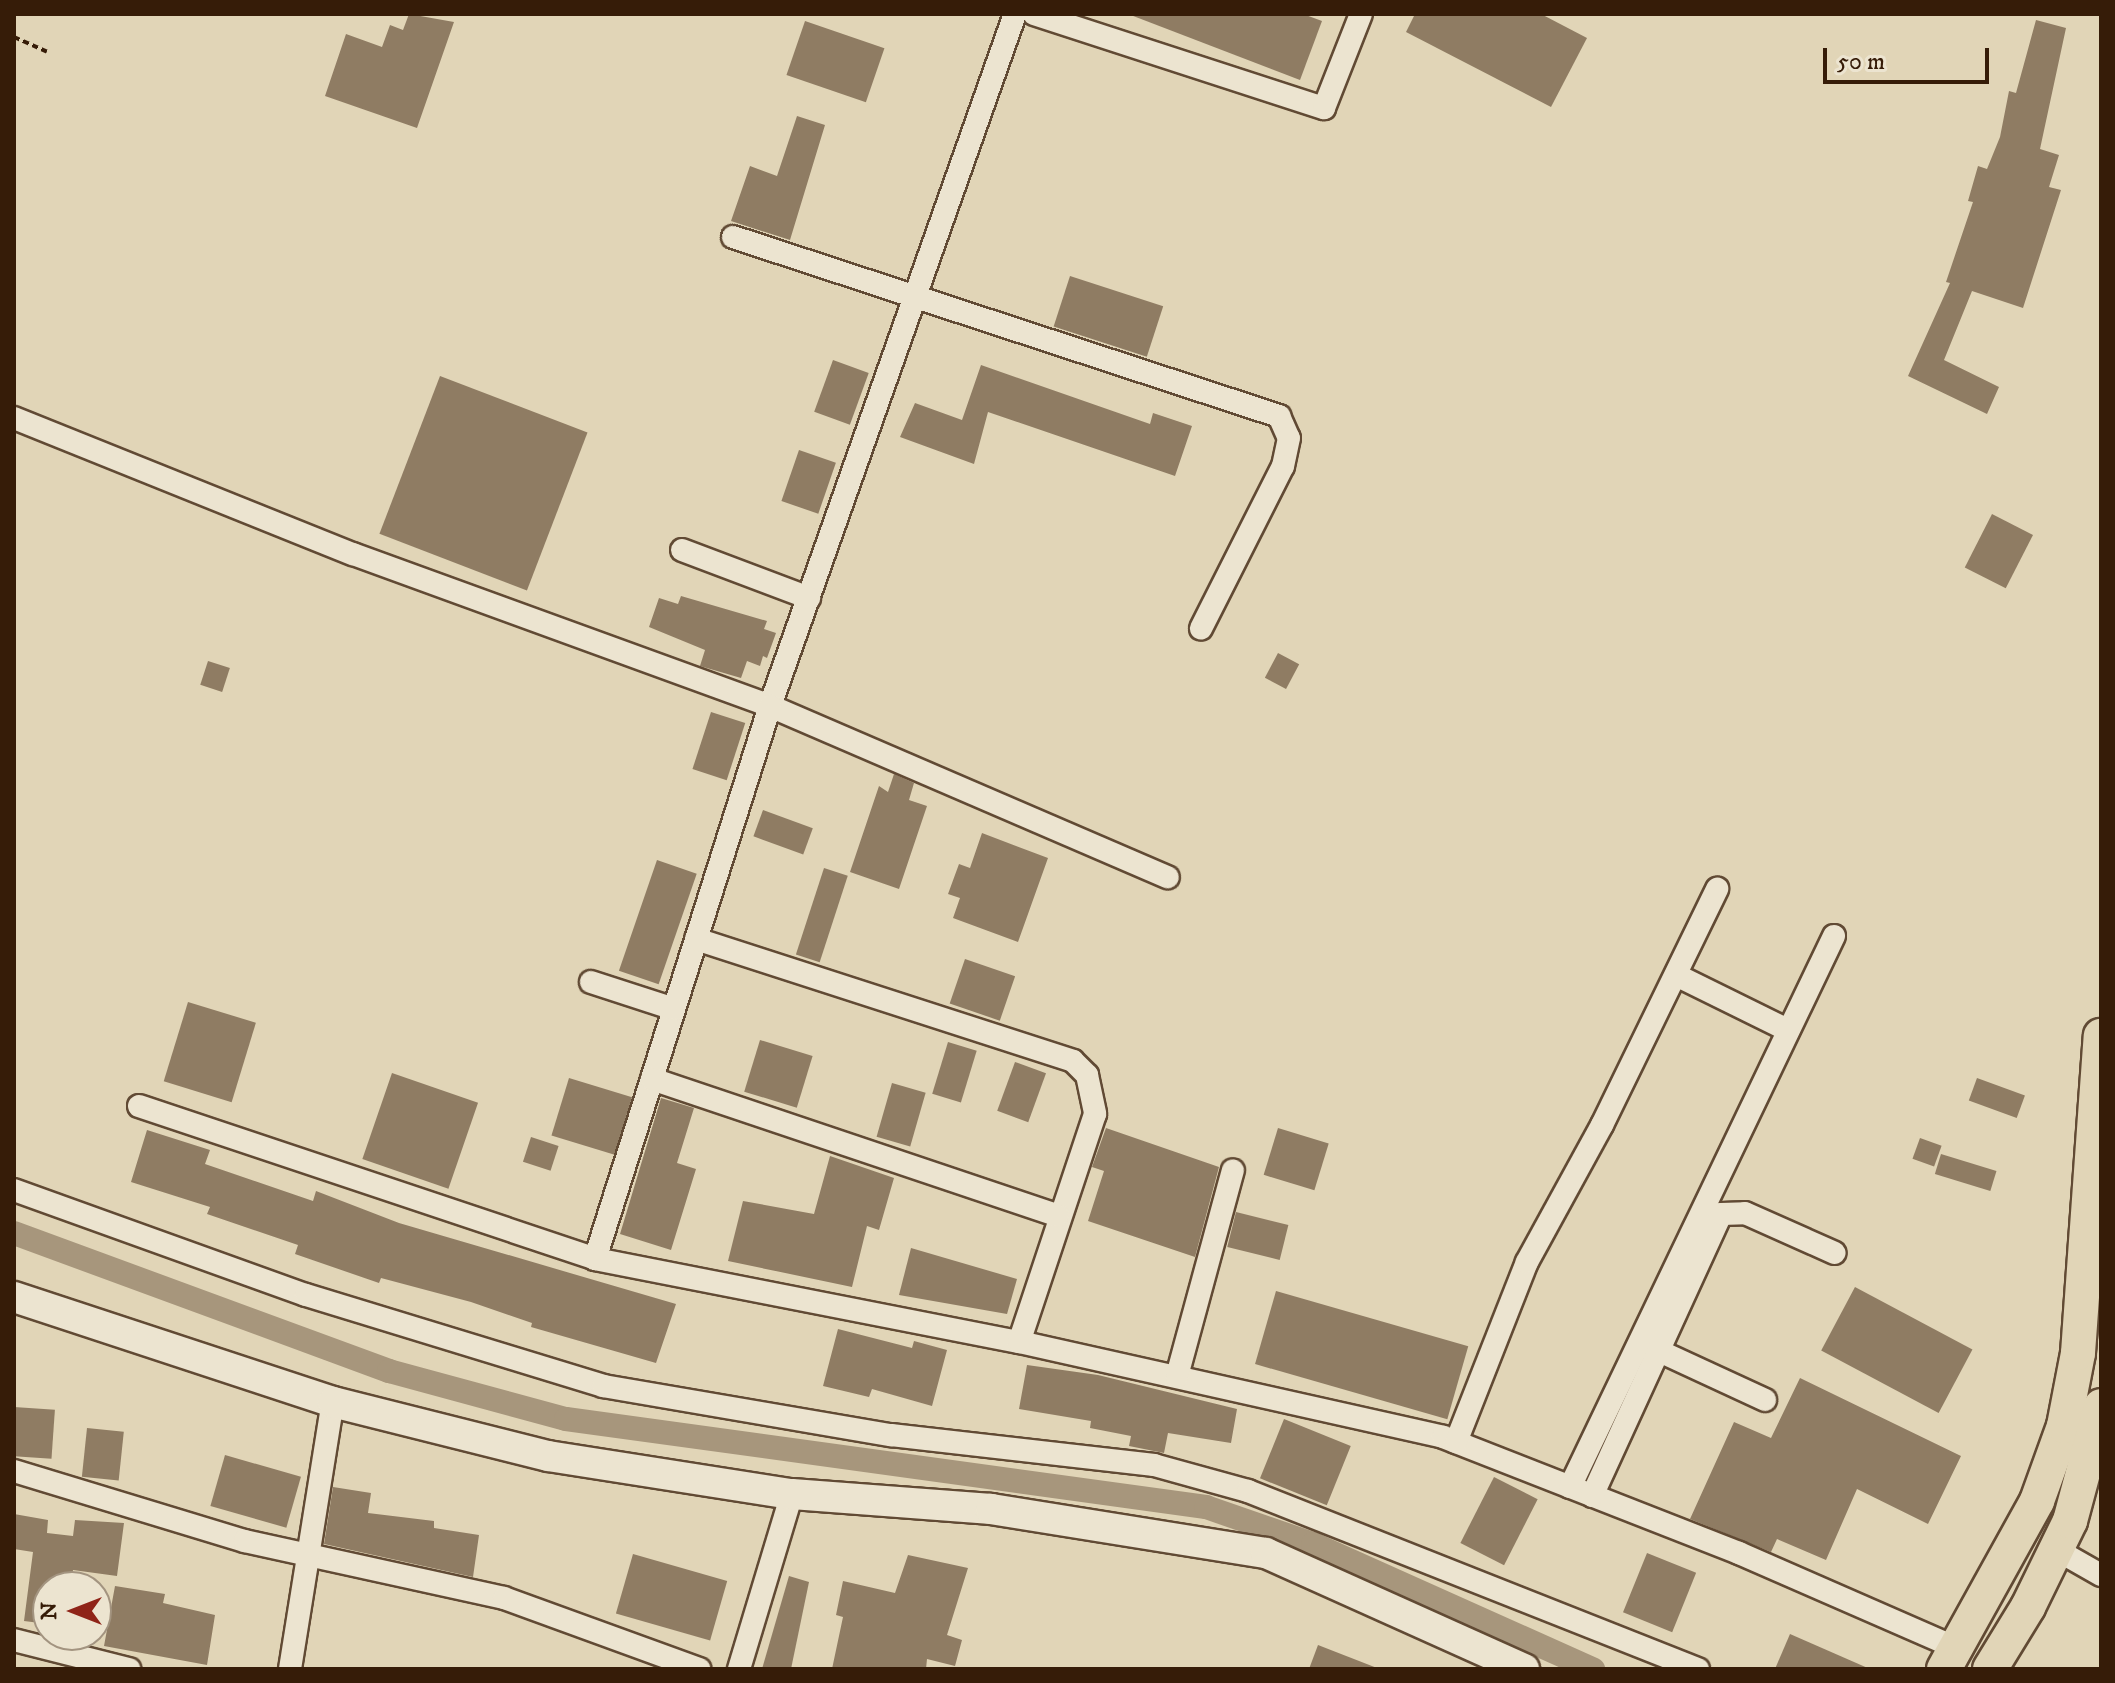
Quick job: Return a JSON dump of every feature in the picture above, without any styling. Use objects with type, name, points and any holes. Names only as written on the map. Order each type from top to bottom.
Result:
[{"type":"main road","points":[[1951,1659],[2037,1501],[2064,1426],[2078,1353],[2101,1036]]},
{"type":"main road","points":[[1990,1669],[2070,1521],[2101,1406]]},
{"type":"street","points":[[595,1259],[770,706],[917,301],[1015,14]]},
{"type":"street","points":[[1034,14],[1324,108],[1361,14]]},
{"type":"street","points":[[733,237],[917,301],[1279,416],[1289,438],[1283,466],[1201,628]]},
{"type":"street","points":[[14,418],[353,554],[770,706],[1168,877]]},
{"type":"street","points":[[682,550],[809,598]]},
{"type":"street","points":[[1456,1442],[1527,1262],[1676,975],[1717,889]]},
{"type":"street","points":[[1570,1487],[1834,936]]},
{"type":"street","points":[[696,939],[1073,1061],[1087,1075],[1095,1114],[1058,1216],[1019,1342]]},
{"type":"street","points":[[1676,975],[1788,1030]]},
{"type":"street","points":[[591,982],[674,1009]]},
{"type":"street","points":[[652,1079],[1058,1216]]},
{"type":"street","points":[[139,1106],[595,1259],[1019,1342],[1456,1442],[1592,1496],[1951,1659]]},
{"type":"street","points":[[1177,1376],[1233,1170]]},
{"type":"street","points":[[14,1190],[306,1295],[603,1386],[891,1435],[1154,1465],[1248,1491],[1698,1669]]},
{"type":"street","points":[[1592,1496],[1721,1214],[1745,1213],[1835,1253]]},
{"type":"street","points":[[14,1297],[333,1402],[548,1456],[792,1494],[991,1509],[1266,1553],[1524,1669]]},
{"type":"street","points":[[1657,1350],[1765,1400]]},
{"type":"street","points":[[290,1669],[333,1402]]},
{"type":"street","points":[[14,1471],[308,1555],[504,1598],[699,1669]]},
{"type":"street","points":[[739,1669],[792,1494]]},
{"type":"street","points":[[2057,1550],[2101,1575]]},
{"type":"street","points":[[14,1640],[129,1669]]},
{"type":"path","points":[[14,37],[47,52]]},
{"type":"building","points":[[409,14],[454,22],[417,128],[325,96],[346,34],[382,47],[390,25],[403,30]]},
{"type":"building","points":[[1128,14],[1303,14],[1322,21],[1300,80]]},
{"type":"building","points":[[1415,14],[1541,14],[1587,38],[1551,107],[1406,32]]},
{"type":"building","points":[[2036,20],[2066,28],[2040,149],[2059,155],[2049,187],[2061,190],[2023,308],[1972,291],[1944,360],[1999,387],[1987,414],[1908,376],[1950,283],[1946,282],[1973,202],[1968,201],[1978,166],[1987,169],[2000,137],[2009,91],[2016,93]]},
{"type":"building","points":[[805,21],[884,48],[866,102],[786,75]]},
{"type":"building","points":[[797,116],[825,125],[790,240],[731,221],[750,166],[777,176]]},
{"type":"building","points":[[1070,276],[1163,306],[1147,357],[1054,326]]},
{"type":"building","points":[[833,360],[869,373],[850,425],[814,412]]},
{"type":"building","points":[[981,365],[1150,424],[1153,413],[1192,426],[1175,476],[988,412],[974,464],[900,437],[915,403],[962,420]]},
{"type":"building","points":[[440,376],[588,433],[527,590],[379,534]]},
{"type":"building","points":[[799,450],[836,463],[818,514],[781,501]]},
{"type":"building","points":[[1992,514],[2033,535],[2006,588],[1965,567]]},
{"type":"building","points":[[681,596],[767,621],[764,629],[776,633],[767,658],[763,656],[760,666],[747,661],[741,678],[700,666],[705,650],[649,627],[659,598],[678,604]]},
{"type":"building","points":[[1278,653],[1299,664],[1286,689],[1265,678]]},
{"type":"building","points":[[208,661],[230,668],[222,692],[200,685]]},
{"type":"building","points":[[711,712],[745,723],[727,780],[692,769]]},
{"type":"building","points":[[894,774],[914,783],[909,800],[927,806],[899,889],[850,872],[879,786],[888,792]]},
{"type":"building","points":[[763,810],[813,828],[803,854],[753,836]]},
{"type":"building","points":[[982,833],[1048,858],[1018,942],[953,918],[960,898],[948,894],[959,864],[970,868]]},
{"type":"building","points":[[657,860],[697,874],[659,984],[619,971]]},
{"type":"building","points":[[824,868],[848,876],[820,962],[796,955]]},
{"type":"building","points":[[965,959],[1015,976],[1000,1021],[950,1003]]},
{"type":"building","points":[[188,1002],[256,1023],[232,1102],[164,1081]]},
{"type":"building","points":[[760,1040],[813,1056],[797,1108],[744,1092]]},
{"type":"building","points":[[948,1042],[977,1051],[961,1102],[932,1094]]},
{"type":"building","points":[[1015,1062],[1046,1073],[1028,1122],[997,1111]]},
{"type":"building","points":[[392,1073],[478,1103],[448,1189],[362,1159]]},
{"type":"building","points":[[569,1078],[632,1097],[615,1155],[551,1135]]},
{"type":"building","points":[[1977,1078],[2025,1095],[2017,1118],[1969,1101]]},
{"type":"building","points":[[892,1083],[926,1093],[910,1146],[877,1137]]},
{"type":"building","points":[[661,1098],[694,1108],[677,1163],[696,1169],[671,1250],[620,1234]]},
{"type":"building","points":[[1106,1128],[1219,1167],[1195,1257],[1088,1221],[1104,1171],[1092,1167]]},
{"type":"building","points":[[1278,1128],[1329,1143],[1314,1190],[1264,1175]]},
{"type":"building","points":[[147,1130],[210,1150],[205,1164],[313,1201],[316,1191],[399,1223],[676,1304],[656,1363],[531,1327],[532,1323],[471,1302],[381,1278],[379,1283],[295,1254],[298,1245],[207,1214],[210,1207],[131,1182]]},
{"type":"building","points":[[531,1137],[559,1146],[551,1171],[523,1162]]},
{"type":"building","points":[[1920,1138],[1942,1146],[1934,1167],[1912,1159]]},
{"type":"building","points":[[1941,1154],[1996,1171],[1990,1191],[1935,1174]]},
{"type":"building","points":[[830,1156],[894,1178],[879,1230],[867,1226],[852,1287],[728,1261],[743,1201],[814,1214]]},
{"type":"building","points":[[1236,1212],[1288,1225],[1280,1260],[1227,1247]]},
{"type":"building","points":[[911,1248],[1017,1279],[1007,1314],[899,1295]]},
{"type":"building","points":[[1855,1287],[1972,1349],[1939,1413],[1821,1351]]},
{"type":"building","points":[[1276,1291],[1468,1346],[1447,1419],[1255,1364]]},
{"type":"building","points":[[838,1329],[912,1348],[914,1341],[947,1350],[932,1406],[872,1389],[869,1397],[823,1386]]},
{"type":"building","points":[[1027,1365],[1098,1375],[1237,1409],[1231,1443],[1168,1433],[1164,1453],[1129,1446],[1131,1436],[1090,1428],[1091,1421],[1019,1409]]},
{"type":"building","points":[[1800,1378],[1961,1456],[1928,1524],[1857,1489],[1826,1560],[1777,1539],[1771,1552],[1690,1519],[1734,1422],[1771,1438]]},
{"type":"building","points":[[14,1407],[55,1410],[51,1459],[14,1456]]},
{"type":"building","points":[[1284,1419],[1351,1446],[1327,1505],[1260,1478]]},
{"type":"building","points":[[87,1428],[124,1432],[119,1481],[82,1477]]},
{"type":"building","points":[[225,1455],[301,1477],[286,1528],[210,1506]]},
{"type":"building","points":[[1494,1477],[1538,1499],[1504,1565],[1460,1543]]},
{"type":"building","points":[[333,1487],[371,1493],[368,1513],[434,1521],[434,1528],[479,1535],[473,1577],[324,1544]]},
{"type":"building","points":[[14,1514],[48,1520],[47,1533],[73,1536],[75,1520],[124,1523],[117,1576],[112,1575],[112,1571],[32,1571],[32,1622],[24,1621],[33,1552],[14,1549]]},
{"type":"building","points":[[1647,1553],[1696,1573],[1672,1632],[1623,1612]]},
{"type":"building","points":[[633,1554],[727,1581],[710,1641],[616,1614]]},
{"type":"building","points":[[908,1555],[968,1568],[947,1635],[962,1640],[955,1666],[927,1659],[926,1669],[832,1669],[843,1617],[836,1615],[843,1581],[895,1593]]},
{"type":"building","points":[[789,1576],[809,1582],[791,1669],[762,1669]]},
{"type":"building","points":[[115,1586],[165,1594],[163,1603],[215,1615],[207,1665],[112,1647]]},
{"type":"building","points":[[1790,1634],[1870,1669],[1775,1669]]},
{"type":"building","points":[[1318,1645],[1377,1668],[1377,1669],[1309,1669]]},
{"type":"waterway","points":[[14,1233],[389,1371],[566,1419],[1206,1507],[1313,1544],[1593,1669]]}]
